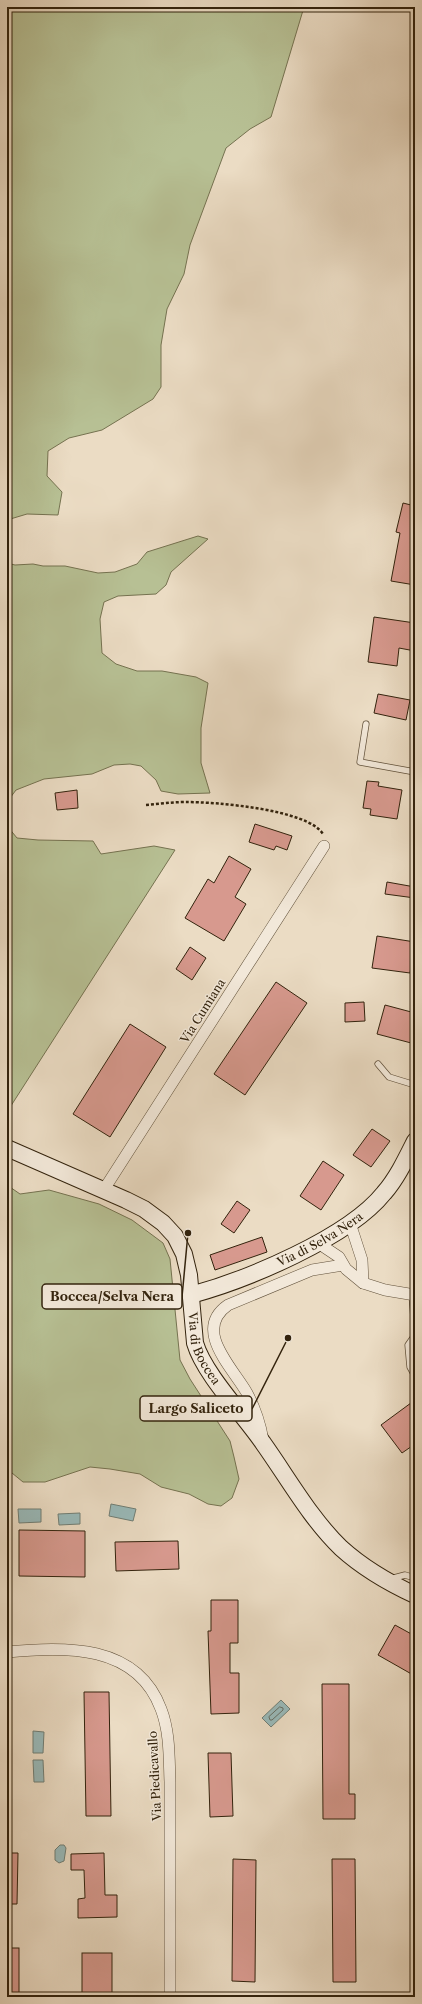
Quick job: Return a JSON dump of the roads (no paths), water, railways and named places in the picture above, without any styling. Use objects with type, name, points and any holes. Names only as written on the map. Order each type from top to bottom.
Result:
[{"type":"main road","name":"Via di Selva Nera","points":[[191,1294],[254,1272],[318,1243],[350,1223],[383,1194],[396,1176],[415,1141]]},
{"type":"main road","name":"Via di Boccea","points":[[7,1148],[153,1215],[175,1236],[184,1254],[191,1294],[195,1342],[208,1369],[263,1442],[321,1526],[342,1548],[387,1581],[415,1595]]},
{"type":"street","name":"Via Cumiana","points":[[103,1191],[324,846]]},
{"type":"street","points":[[350,1223],[362,1260],[363,1283]]},
{"type":"street","points":[[318,1243],[339,1257],[346,1269],[363,1283],[385,1290],[413,1295]]},
{"type":"street","points":[[263,1442],[258,1418],[248,1395],[216,1343],[214,1327],[217,1316],[228,1306],[312,1270],[343,1265]]},
{"type":"street","name":"Via Piedicavallo","points":[[7,1652],[68,1650],[92,1652],[104,1655],[131,1669],[146,1682],[159,1705],[166,1728],[170,1782],[170,1997]]},
{"type":"lane","points":[[366,724],[360,762],[415,772]]},
{"type":"lane","points":[[378,1064],[389,1077],[415,1085]]},
{"type":"lane","points":[[413,1295],[415,1334],[408,1345],[410,1366],[415,1376]]},
{"type":"lane","points":[[387,1581],[401,1576],[415,1578]]},
{"type":"water","points":[[111,1504],[136,1509],[133,1521],[109,1516]]},
{"type":"water","points":[[18,1509],[41,1509],[41,1522],[19,1523]]},
{"type":"water","points":[[80,1513],[80,1524],[59,1525],[58,1514]]},
{"type":"water","points":[[281,1700],[290,1709],[271,1727],[262,1718]]},
{"type":"water","points":[[33,1731],[44,1732],[43,1753],[33,1753]]},
{"type":"water","points":[[33,1760],[43,1760],[44,1782],[34,1782]]},
{"type":"water","points":[[60,1845],[64,1845],[66,1848],[64,1861],[59,1863],[55,1860],[55,1850]]},
{"type":"place","name":"Boccea/Selva Nera","points":[[188,1233]]},
{"type":"place","name":"Largo Saliceto","points":[[288,1338]]}]
